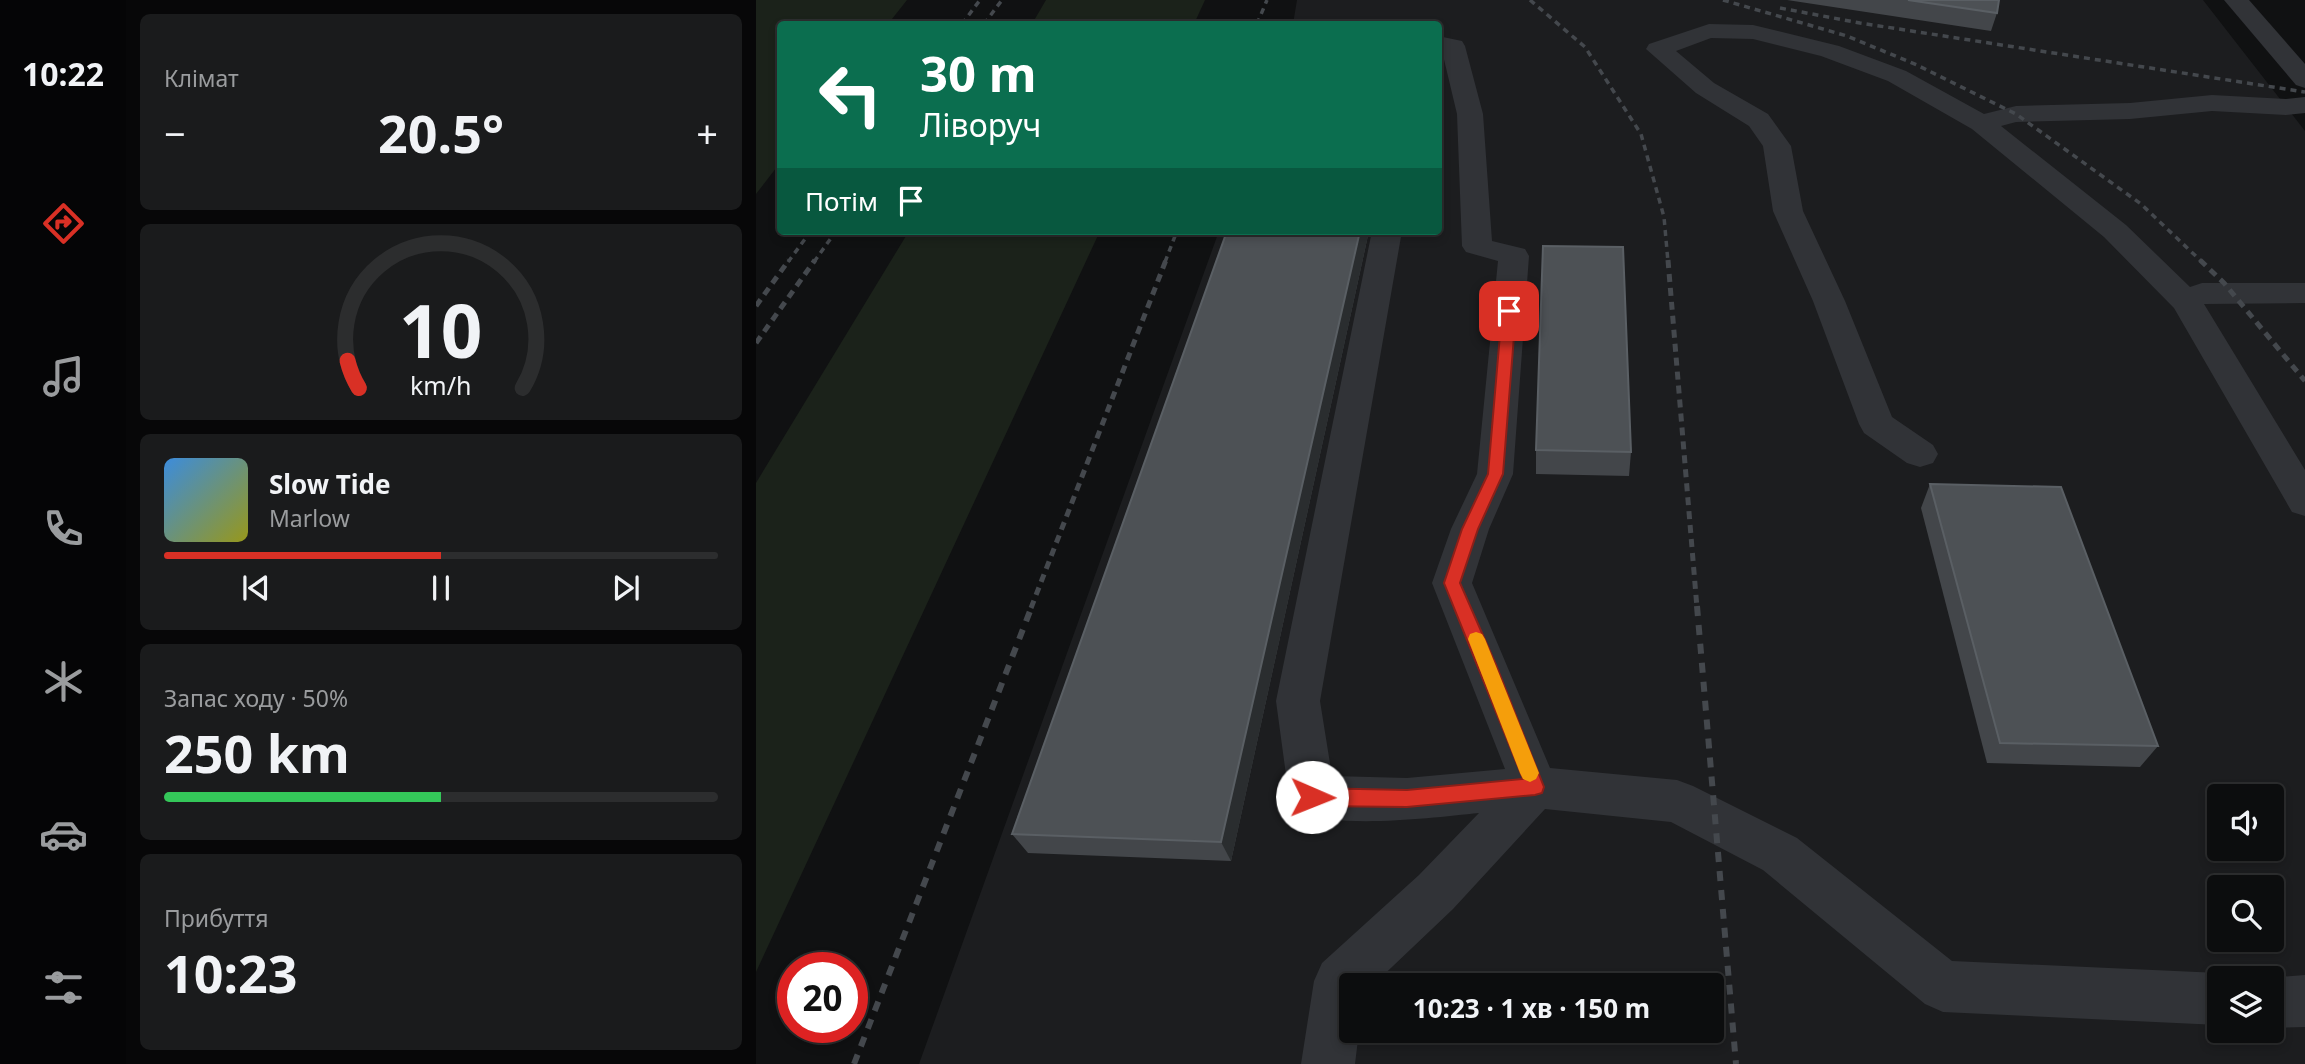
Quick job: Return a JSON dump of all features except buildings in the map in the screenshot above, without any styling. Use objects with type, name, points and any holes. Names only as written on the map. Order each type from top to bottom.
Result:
[{"type":"street","points":[[2236,0],[2305,80]]},
{"type":"street","points":[[1920,454],[1877,424],[1829,300],[1788,211],[1777,146],[1759,120],[1705,88],[1658,49],[1709,32],[1753,32],[1830,51],[1897,76],[1981,122],[2115,231],[2186,301],[2305,502]]},
{"type":"street","points":[[1442,44],[1453,46],[1470,114],[1477,246],[1514,256],[1495,474],[1470,529],[1452,583],[1488,665],[1535,787]]},
{"type":"street","points":[[1981,122],[2015,114],[2130,111],[2212,103],[2286,107],[2305,105]]},
{"type":"street","points":[[1386,235],[1298,701],[1312,797],[1407,799],[1535,787],[1677,801],[1780,854],[1943,986],[2207,998]]},
{"type":"street","points":[[2186,301],[2202,293],[2305,293]]},
{"type":"street","points":[[1328,1064],[1340,981],[1436,892],[1535,787]]},
{"type":"street","points":[[2284,1002],[2305,1001]]},
{"type":"shaded area","points":[[756,0],[907,0],[890,21],[777,21],[777,167],[756,194]]},
{"type":"shaded area","points":[[1046,0],[1205,0],[1195,21],[1034,21]]},
{"type":"shaded area","points":[[1297,0],[2203,0],[2305,131],[2305,1064],[919,1064],[1218,235],[1442,235],[1442,21],[1294,21]]},
{"type":"shaded area","points":[[907,235],[1098,235],[756,972],[756,483]]},
{"type":"railway","points":[[964,21],[980,0]]},
{"type":"railway","points":[[986,21],[1002,0]]},
{"type":"railway","points":[[1258,21],[1267,0]]},
{"type":"railway","points":[[1530,0],[1585,47],[1641,134],[1664,217],[1668,262]]},
{"type":"railway","points":[[1723,0],[1847,36],[1917,65],[2016,114],[2141,204],[2202,262]]},
{"type":"railway","points":[[1780,8],[1860,23],[2305,92]]},
{"type":"railway","points":[[788,262],[808,235]]},
{"type":"railway","points":[[814,262],[833,235]]},
{"type":"railway","points":[[1165,262],[1175,235]]},
{"type":"railway","points":[[756,306],[789,260]]},
{"type":"railway","points":[[756,343],[815,260]]},
{"type":"railway","points":[[1031,608],[1166,260]]},
{"type":"railway","points":[[1668,260],[1697,608]]},
{"type":"railway","points":[[2200,260],[2224,283],[2305,381]]},
{"type":"railway","points":[[854,1064],[1032,606]]},
{"type":"railway","points":[[1697,606],[1736,1064]]},
{"type":"slow traffic","points":[[1476,639],[1530,773]]},
{"type":"route","points":[[1312,797],[1407,799],[1535,787],[1488,665],[1452,583],[1470,529],[1495,474],[1509,311]]}]
